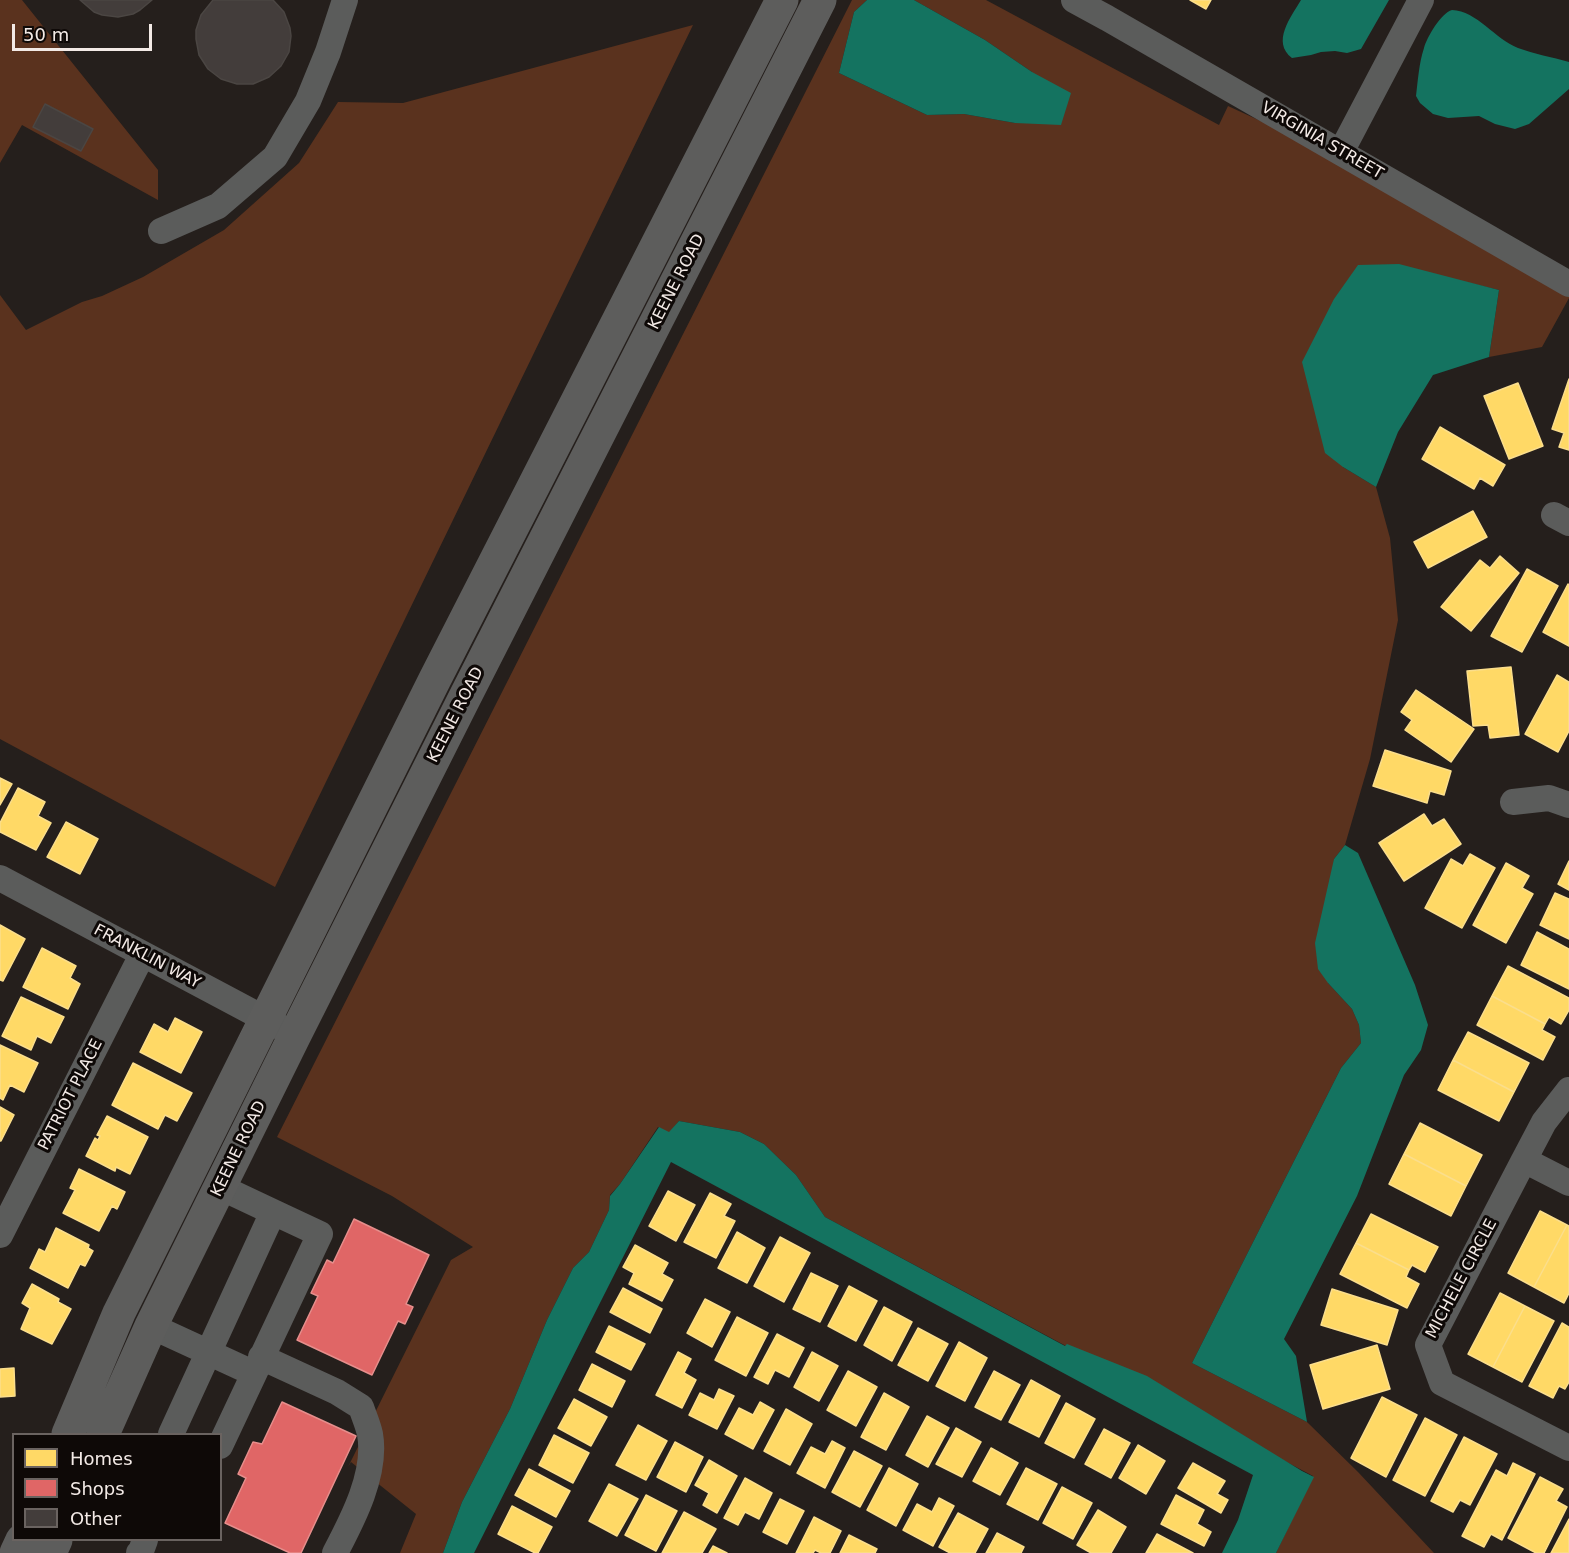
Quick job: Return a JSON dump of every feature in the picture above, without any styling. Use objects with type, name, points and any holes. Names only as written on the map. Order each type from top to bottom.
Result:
[{"type":"main road","name":"KEENE ROAD","points":[[68,1433],[119,1313],[435,679],[782,0]]},
{"type":"main road","name":"KEENE ROAD","points":[[103,1433],[151,1326],[466,695],[820,0]]},
{"type":"street","points":[[161,231],[218,206],[275,157],[308,101],[328,52],[345,0]]},
{"type":"street","name":"VIRGINIA STREET","points":[[1074,0],[1112,9],[1341,152],[1569,284]]},
{"type":"street","points":[[1341,152],[1420,0]]},
{"type":"street","points":[[1513,802],[1549,798],[1569,805]]},
{"type":"street","name":"FRANKLIN WAY","points":[[0,878],[296,1035]]},
{"type":"street","name":"PATRIOT PLACE","points":[[0,1235],[142,955]]},
{"type":"street","name":"MICHELE CIRCLE","points":[[1569,1090],[1544,1122],[1428,1345],[1442,1383],[1569,1448]]},
{"type":"street","points":[[1524,1160],[1569,1183]]},
{"type":"street","points":[[220,1188],[320,1234],[222,1442]]},
{"type":"street","points":[[171,1433],[273,1212]]},
{"type":"street","points":[[151,1326],[209,1352],[257,1365],[337,1392],[361,1407],[370,1433],[372,1455],[365,1486],[347,1531],[335,1553]]},
{"type":"shaded area","points":[[0,0],[22,0],[158,170],[158,200],[22,125],[0,163]]},
{"type":"shaded area","points":[[852,0],[867,0],[854,12],[839,73],[927,115],[964,114],[1015,123],[1032,72],[985,40],[914,0],[986,0],[1219,125],[1228,106],[1278,129],[1569,296],[1542,347],[1489,357],[1499,290],[1465,282],[1343,467],[1376,487],[1390,538],[1398,620],[1370,759],[1345,845],[1334,859],[1328,983],[1352,1009],[1359,1025],[1361,1043],[1341,1068],[1192,1363],[1307,1422],[1358,1472],[1434,1553],[1276,1553],[1313,1476],[825,1217],[796,1175],[764,1144],[740,1132],[679,1121],[669,1133],[658,1127],[620,1184],[610,1195],[609,1210],[589,1252],[573,1268],[547,1320],[510,1409],[462,1502],[443,1553],[400,1553],[416,1514],[351,1462],[348,1467],[451,1260],[473,1247],[392,1196],[277,1137]]},
{"type":"shaded area","points":[[867,0],[914,0],[985,40],[1032,72],[1071,93],[1061,125],[1015,123],[964,114],[927,115],[839,73],[854,12]]},
{"type":"shaded area","points":[[1301,0],[1389,0],[1361,49],[1347,53],[1321,52],[1292,58],[1283,45],[1283,37],[1288,22]]},
{"type":"shaded area","points":[[1452,10],[1470,15],[1518,48],[1569,62],[1569,89],[1529,124],[1515,129],[1495,124],[1479,116],[1448,118],[1433,114],[1420,103],[1416,96],[1420,66],[1431,32],[1439,20]]},
{"type":"shaded area","points":[[693,25],[275,887],[0,739],[0,295],[26,330],[82,302],[102,296],[143,277],[224,230],[299,163],[338,102],[403,103]]},
{"type":"shaded area","points":[[1399,264],[1499,290],[1489,357],[1433,375],[1398,432],[1376,487],[1325,453],[1302,362],[1334,299],[1358,265]]},
{"type":"shaded area","points":[[1345,845],[1358,853],[1415,985],[1428,1025],[1421,1050],[1404,1075],[1357,1196],[1284,1339],[1296,1356],[1307,1422],[1192,1363],[1341,1068],[1361,1043],[1359,1025],[1352,1009],[1318,969],[1315,943],[1334,859]]},
{"type":"shaded area","points":[[679,1121],[740,1132],[764,1144],[796,1175],[825,1217],[1065,1346],[1067,1344],[1147,1376],[1314,1477],[1276,1553],[1222,1553],[1238,1520],[1253,1475],[671,1162],[474,1553],[443,1553],[462,1502],[510,1409],[547,1320],[573,1268],[589,1252],[609,1210],[610,1196],[659,1127],[669,1132]]},
{"type":"building: Homes","points":[[1190,0],[1211,0],[1206,9]]},
{"type":"building: Homes","points":[[1569,379],[1569,450],[1559,447],[1564,433],[1552,429]]},
{"type":"building: Homes","points":[[1518,383],[1543,446],[1509,459],[1484,396]]},
{"type":"building: Homes","points":[[1440,427],[1505,465],[1493,486],[1480,478],[1474,489],[1422,459]]},
{"type":"building: Homes","points":[[1473,511],[1487,537],[1428,568],[1414,542]]},
{"type":"building: Homes","points":[[1500,556],[1519,573],[1471,631],[1441,607],[1480,560],[1490,568]]},
{"type":"building: Homes","points":[[1527,569],[1558,586],[1522,652],[1491,636]]},
{"type":"building: Homes","points":[[1569,585],[1569,646],[1543,632]]},
{"type":"building: Homes","points":[[1511,667],[1519,735],[1490,738],[1488,725],[1473,726],[1467,671]]},
{"type":"building: Homes","points":[[1557,675],[1569,682],[1569,731],[1558,752],[1525,734]]},
{"type":"building: Homes","points":[[1416,690],[1474,729],[1451,762],[1405,730],[1412,720],[1401,712]]},
{"type":"building: Homes","points":[[1385,750],[1451,771],[1444,795],[1430,791],[1427,803],[1373,786]]},
{"type":"building: Homes","points":[[0,778],[12,784],[0,805]]},
{"type":"building: Homes","points":[[18,788],[45,802],[38,816],[51,823],[36,850],[0,832],[0,823]]},
{"type":"building: Homes","points":[[1424,814],[1432,826],[1444,819],[1461,844],[1404,881],[1379,843]]},
{"type":"building: Homes","points":[[66,822],[98,839],[80,874],[47,857]]},
{"type":"building: Homes","points":[[1470,854],[1495,868],[1462,928],[1425,908],[1451,859],[1463,866]]},
{"type":"building: Homes","points":[[1569,861],[1569,890],[1558,884]]},
{"type":"building: Homes","points":[[1506,863],[1529,876],[1522,888],[1533,894],[1506,943],[1473,925]]},
{"type":"building: Homes","points":[[1555,893],[1569,899],[1569,939],[1540,925]]},
{"type":"building: Homes","points":[[0,925],[25,939],[3,981],[0,980]]},
{"type":"building: Homes","points":[[1537,932],[1569,949],[1569,989],[1521,965]]},
{"type":"building: Homes","points":[[42,948],[76,966],[70,978],[80,984],[68,1009],[23,987]]},
{"type":"building: Homes","points":[[1508,966],[1569,998],[1569,1010],[1561,1024],[1549,1017],[1545,1024],[1492,996]]},
{"type":"building: Homes","points":[[1492,996],[1545,1024],[1542,1030],[1555,1037],[1543,1060],[1477,1025]]},
{"type":"building: Homes","points":[[21,997],[64,1017],[51,1043],[37,1036],[31,1050],[2,1036]]},
{"type":"building: Homes","points":[[175,1018],[202,1032],[181,1073],[140,1052],[154,1024],[168,1032]]},
{"type":"building: Homes","points":[[1468,1032],[1529,1063],[1514,1092],[1453,1060]]},
{"type":"building: Homes","points":[[0,1045],[38,1063],[24,1092],[10,1085],[3,1100],[0,1098]]},
{"type":"building: Homes","points":[[1453,1060],[1514,1092],[1499,1121],[1438,1090]]},
{"type":"building: Homes","points":[[133,1063],[192,1093],[177,1121],[165,1115],[158,1129],[112,1105]]},
{"type":"building: Homes","points":[[0,1107],[14,1115],[1,1141],[0,1141]]},
{"type":"building: Homes","points":[[107,1116],[148,1137],[130,1174],[116,1167],[115,1171],[86,1156],[95,1138],[98,1140],[100,1136],[97,1135]]},
{"type":"building: Homes","points":[[1420,1123],[1482,1155],[1466,1186],[1404,1154]]},
{"type":"building: Homes","points":[[1404,1154],[1466,1186],[1451,1216],[1389,1184]]},
{"type":"building: Homes","points":[[79,1169],[125,1192],[117,1209],[112,1206],[99,1231],[63,1213],[75,1190],[70,1188]]},
{"type":"building: Homes","points":[[668,1191],[695,1205],[676,1241],[649,1226]]},
{"type":"building: Homes","points":[[710,1193],[731,1204],[724,1216],[735,1221],[716,1258],[684,1242]]},
{"type":"building: Homes","points":[[1540,1211],[1567,1225],[1534,1287],[1508,1273]]},
{"type":"building: Homes","points":[[1371,1214],[1438,1247],[1425,1272],[1412,1265],[1409,1270],[1356,1243]]},
{"type":"building: Homes","points":[[1567,1225],[1569,1226],[1569,1293],[1564,1303],[1534,1287]]},
{"type":"building: Homes","points":[[56,1228],[89,1245],[88,1248],[93,1251],[85,1266],[80,1264],[68,1288],[30,1268],[39,1249],[45,1252]]},
{"type":"building: Homes","points":[[737,1232],[765,1248],[747,1283],[718,1268]]},
{"type":"building: Homes","points":[[780,1237],[810,1253],[784,1302],[754,1286]]},
{"type":"building: Homes","points":[[1356,1243],[1409,1270],[1406,1277],[1419,1284],[1407,1308],[1340,1274]]},
{"type":"building: Homes","points":[[635,1245],[668,1263],[662,1274],[673,1280],[662,1301],[629,1284],[634,1273],[623,1267]]},
{"type":"building: Homes","points":[[811,1273],[838,1286],[820,1322],[793,1309]]},
{"type":"building: Homes","points":[[32,1284],[59,1299],[58,1302],[71,1309],[52,1344],[21,1329],[30,1308],[22,1303]]},
{"type":"building: Homes","points":[[849,1286],[877,1301],[856,1341],[828,1326]]},
{"type":"building: Homes","points":[[623,1288],[662,1309],[650,1333],[610,1312]]},
{"type":"building: Homes","points":[[1332,1289],[1398,1310],[1387,1345],[1321,1325]]},
{"type":"building: Homes","points":[[1500,1293],[1525,1306],[1493,1367],[1468,1354]]},
{"type":"building: Homes","points":[[705,1299],[730,1312],[712,1347],[687,1333]]},
{"type":"building: Homes","points":[[1525,1306],[1554,1321],[1522,1382],[1493,1367]]},
{"type":"building: Homes","points":[[884,1307],[912,1322],[892,1361],[864,1345]]},
{"type":"building: Homes","points":[[737,1317],[768,1333],[746,1376],[715,1360]]},
{"type":"building: Homes","points":[[1562,1323],[1569,1327],[1569,1382],[1565,1389],[1559,1386],[1553,1398],[1529,1386]]},
{"type":"building: Homes","points":[[609,1326],[645,1344],[631,1370],[596,1352]]},
{"type":"building: Homes","points":[[918,1328],[948,1344],[928,1381],[898,1365]]},
{"type":"building: Homes","points":[[777,1334],[804,1348],[789,1377],[775,1370],[768,1384],[754,1377]]},
{"type":"building: Homes","points":[[959,1342],[987,1358],[965,1401],[936,1386]]},
{"type":"building: Homes","points":[[1377,1345],[1390,1389],[1323,1409],[1310,1365]]},
{"type":"building: Homes","points":[[678,1352],[691,1359],[684,1373],[696,1380],[682,1408],[656,1395]]},
{"type":"building: Homes","points":[[812,1352],[838,1366],[819,1401],[794,1387]]},
{"type":"building: Homes","points":[[592,1364],[625,1381],[612,1407],[579,1390]]},
{"type":"building: Homes","points":[[14,1368],[15,1396],[0,1397],[0,1369]]},
{"type":"building: Homes","points":[[848,1371],[877,1387],[856,1426],[827,1410]]},
{"type":"building: Homes","points":[[994,1371],[1020,1385],[1001,1420],[975,1407]]},
{"type":"building: Homes","points":[[1031,1380],[1060,1396],[1039,1437],[1009,1422]]},
{"type":"building: Homes","points":[[719,1389],[734,1396],[717,1429],[689,1415],[700,1393],[714,1400]]},
{"type":"building: Homes","points":[[884,1393],[909,1407],[886,1450],[861,1437]]},
{"type":"building: Homes","points":[[1382,1397],[1417,1415],[1386,1477],[1351,1458]]},
{"type":"building: Homes","points":[[574,1399],[607,1417],[591,1446],[558,1428]]},
{"type":"building: Homes","points":[[760,1402],[774,1410],[753,1449],[725,1434],[739,1408],[753,1415]]},
{"type":"building: Homes","points":[[1066,1403],[1095,1419],[1074,1458],[1045,1443]]},
{"type":"building: Homes","points":[[786,1409],[812,1424],[790,1465],[764,1451]]},
{"type":"building: Homes","points":[[927,1416],[949,1428],[928,1467],[906,1455]]},
{"type":"building: Homes","points":[[1425,1418],[1457,1435],[1425,1496],[1393,1480]]},
{"type":"building: Homes","points":[[638,1425],[667,1441],[646,1480],[616,1465]]},
{"type":"building: Homes","points":[[956,1428],[981,1442],[962,1477],[936,1464]]},
{"type":"building: Homes","points":[[1104,1429],[1130,1443],[1111,1478],[1085,1464]]},
{"type":"building: Homes","points":[[554,1435],[589,1453],[573,1483],[539,1465]]},
{"type":"building: Homes","points":[[1464,1437],[1497,1454],[1470,1505],[1460,1500],[1453,1512],[1431,1501]]},
{"type":"building: Homes","points":[[832,1441],[845,1448],[825,1488],[797,1473],[811,1447],[825,1454]]},
{"type":"building: Homes","points":[[675,1442],[703,1457],[686,1492],[657,1477]]},
{"type":"building: Homes","points":[[1138,1445],[1165,1461],[1146,1494],[1119,1478]]},
{"type":"building: Homes","points":[[991,1448],[1018,1463],[1000,1495],[973,1481]]},
{"type":"building: Homes","points":[[854,1451],[882,1466],[860,1507],[832,1492]]},
{"type":"building: Homes","points":[[709,1460],[737,1476],[717,1513],[703,1505],[709,1493],[695,1485]]},
{"type":"building: Homes","points":[[1193,1463],[1225,1481],[1217,1494],[1228,1500],[1221,1513],[1178,1488]]},
{"type":"building: Homes","points":[[1513,1463],[1535,1474],[1502,1540],[1491,1534],[1484,1547],[1462,1536],[1496,1470],[1507,1476]]},
{"type":"building: Homes","points":[[889,1468],[918,1484],[896,1526],[867,1510]]},
{"type":"building: Homes","points":[[1026,1468],[1057,1484],[1038,1520],[1007,1504]]},
{"type":"building: Homes","points":[[529,1469],[570,1491],[556,1517],[515,1495]]},
{"type":"building: Homes","points":[[1540,1477],[1563,1489],[1556,1501],[1567,1507],[1544,1553],[1536,1553],[1508,1538]]},
{"type":"building: Homes","points":[[745,1478],[772,1493],[759,1519],[745,1512],[738,1525],[724,1518]]},
{"type":"building: Homes","points":[[609,1484],[638,1499],[617,1536],[589,1521]]},
{"type":"building: Homes","points":[[1062,1487],[1092,1503],[1073,1539],[1043,1523]]},
{"type":"building: Homes","points":[[646,1495],[677,1511],[656,1551],[625,1535]]},
{"type":"building: Homes","points":[[1176,1495],[1204,1510],[1197,1524],[1211,1532],[1204,1546],[1161,1524]]},
{"type":"building: Homes","points":[[939,1498],[954,1506],[933,1546],[903,1530],[917,1504],[932,1512]]},
{"type":"building: Homes","points":[[780,1499],[804,1511],[787,1544],[763,1532]]},
{"type":"building: Homes","points":[[512,1506],[552,1527],[538,1553],[498,1534]]},
{"type":"building: Homes","points":[[1098,1510],[1126,1527],[1111,1553],[1091,1553],[1077,1545]]},
{"type":"building: Homes","points":[[684,1512],[716,1529],[702,1553],[662,1553]]},
{"type":"building: Homes","points":[[958,1513],[988,1529],[975,1553],[950,1553],[939,1547]]},
{"type":"building: Homes","points":[[814,1517],[841,1531],[830,1553],[815,1550],[813,1553],[796,1553]]},
{"type":"building: Homes","points":[[1569,1519],[1569,1553],[1551,1553]]},
{"type":"building: Homes","points":[[997,1533],[1024,1547],[1021,1553],[986,1553]]},
{"type":"building: Homes","points":[[1157,1534],[1193,1553],[1146,1553]]},
{"type":"building: Homes","points":[[849,1535],[877,1549],[875,1553],[840,1553]]},
{"type":"building: Homes","points":[[713,1546],[727,1553],[709,1553]]},
{"type":"building: Shops","points":[[354,1219],[429,1255],[406,1304],[413,1307],[405,1324],[398,1321],[372,1375],[297,1340],[318,1296],[311,1293],[327,1260],[333,1263]]},
{"type":"building: Shops","points":[[282,1402],[356,1436],[301,1553],[290,1553],[225,1523],[246,1478],[238,1474],[253,1442],[262,1444]]},
{"type":"building: Other","points":[[80,0],[152,0],[133,14],[118,17],[94,12]]},
{"type":"building: Other","points":[[213,0],[273,0],[284,12],[291,36],[289,52],[281,66],[269,77],[253,84],[237,84],[221,79],[208,69],[199,55],[196,30],[201,15]]},
{"type":"building: Other","points":[[45,104],[93,129],[81,151],[33,127]]}]
